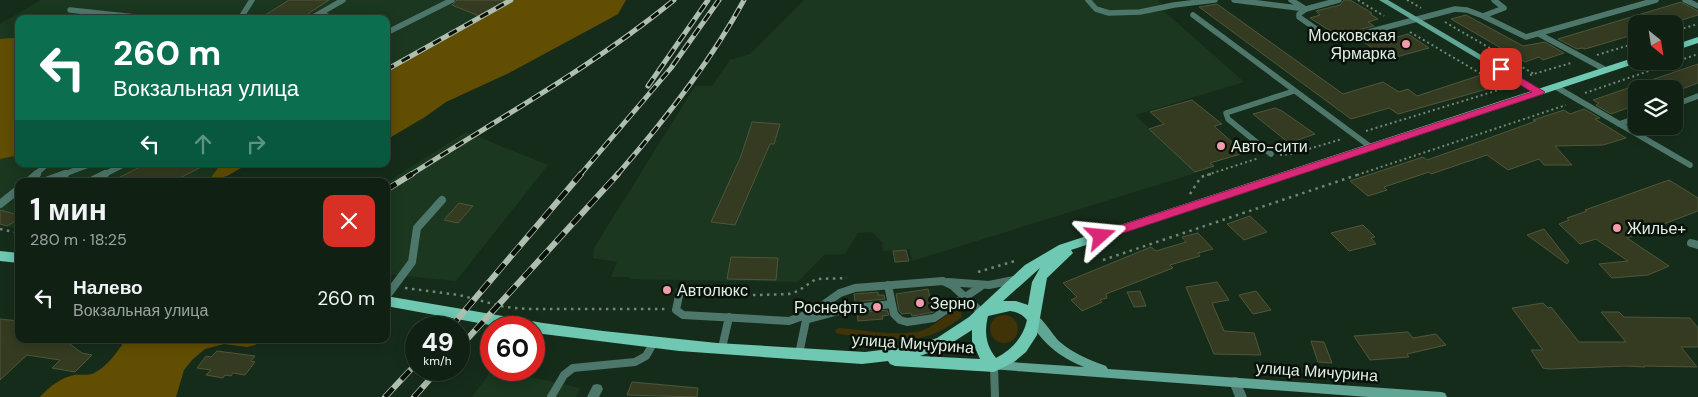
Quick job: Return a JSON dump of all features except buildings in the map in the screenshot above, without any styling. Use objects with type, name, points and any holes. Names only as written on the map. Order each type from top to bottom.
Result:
[{"type":"main road","points":[[1383,0],[1540,92]]},
{"type":"main road","points":[[1683,45],[1698,40]]},
{"type":"main road","points":[[862,358],[905,353],[933,346],[952,336],[982,313],[1016,280],[1044,257],[1083,242],[1628,63]]},
{"type":"main road","points":[[982,313],[978,326],[979,338],[982,351],[994,366],[1012,357],[1022,348],[1029,336],[1034,318],[1034,305],[1038,284],[1048,267],[1067,251],[1083,242]]},
{"type":"main road","points":[[0,256],[15,258]]},
{"type":"main road","name":"улица Мичурина","points":[[390,300],[565,332],[654,342],[799,354],[1441,397]]},
{"type":"main road","points":[[982,313],[999,306],[1013,305],[1026,310],[1046,336],[1063,352],[1085,363],[1117,374]]},
{"type":"street","points":[[1235,382],[1241,397]]},
{"type":"lane","points":[[317,15],[343,0]]},
{"type":"lane","points":[[390,31],[452,0]]},
{"type":"lane","points":[[1088,0],[1096,9],[1109,13],[1140,12],[1214,0]]},
{"type":"lane","points":[[1234,0],[1306,9]]},
{"type":"lane","points":[[1291,0],[1306,9]]},
{"type":"lane","points":[[1483,16],[1504,8],[1494,0]]},
{"type":"lane","points":[[1335,1],[1306,9],[1299,14],[1299,17],[1326,36],[1349,38],[1459,9],[1473,11],[1520,36],[1531,36],[1656,0]]},
{"type":"lane","points":[[1685,0],[1698,6]]},
{"type":"lane","points":[[243,15],[252,1]]},
{"type":"lane","points":[[70,10],[117,15]]},
{"type":"lane","points":[[320,13],[325,15]]},
{"type":"lane","points":[[1193,15],[1372,148]]},
{"type":"lane","points":[[390,26],[406,24]]},
{"type":"lane","points":[[1539,34],[1606,70]]},
{"type":"lane","points":[[1556,87],[1690,165]]},
{"type":"lane","points":[[1270,156],[1228,119],[1226,113],[1294,90]]},
{"type":"lane","points":[[1683,101],[1698,96]]},
{"type":"lane","points":[[1619,124],[1628,121]]},
{"type":"lane","points":[[32,178],[44,167]]},
{"type":"lane","points":[[54,178],[83,167]]},
{"type":"lane","points":[[97,178],[119,167]]},
{"type":"lane","points":[[0,204],[15,192]]},
{"type":"lane","points":[[0,204],[15,196]]},
{"type":"lane","points":[[390,293],[412,262],[414,238],[417,228],[442,200]]},
{"type":"lane","points":[[799,354],[806,320],[834,296],[846,290],[943,281],[980,287],[998,285],[1048,267]]},
{"type":"lane","points":[[943,281],[953,286],[982,313]]},
{"type":"lane","points":[[888,285],[894,314],[900,320],[928,320],[939,316],[980,287]]},
{"type":"lane","points":[[680,291],[676,310],[680,314],[789,321],[802,318],[816,310]]},
{"type":"lane","points":[[806,320],[846,310],[892,304]]},
{"type":"lane","points":[[722,348],[729,317]]},
{"type":"lane","points":[[789,321],[798,325],[802,332]]},
{"type":"lane","points":[[551,397],[564,375],[573,368],[635,362],[646,356],[654,342]]},
{"type":"lane","points":[[994,366],[995,397]]},
{"type":"path","points":[[1188,197],[1201,177],[1270,156],[1292,154],[1505,88],[1358,0]]},
{"type":"path","points":[[1407,0],[1534,74],[1500,85]]},
{"type":"path","points":[[1683,28],[1698,24]]},
{"type":"path","points":[[1415,39],[1420,38]]},
{"type":"path","points":[[1103,260],[1572,103],[1575,98],[1585,93],[1698,54]]},
{"type":"path","points":[[0,228],[15,232]]},
{"type":"path","points":[[971,273],[1008,264],[1025,256]]},
{"type":"path","points":[[394,287],[459,295],[505,307],[527,309],[668,310],[693,296],[789,294],[798,291],[816,279],[854,278]]},
{"type":"shaded area","points":[[41,0],[528,0],[390,79],[390,15],[15,15]]},
{"type":"shaded area","points":[[515,0],[626,0],[618,14],[509,73],[446,102],[390,138],[390,70]]},
{"type":"shaded area","points":[[804,0],[1157,0],[1169,10],[1164,11],[1244,82],[1135,115],[1196,173],[912,261],[909,249],[883,251],[882,242],[872,232],[858,233],[845,254],[824,255],[798,282],[629,279],[630,277],[611,277],[617,262],[593,258],[594,248],[695,86],[712,86],[730,60],[750,54]]},
{"type":"shaded area","points":[[15,15],[15,167],[236,167],[215,178],[15,178],[15,228],[0,225],[0,24]]},
{"type":"shaded area","points":[[15,38],[15,156],[0,159],[0,39]]},
{"type":"shaded area","points":[[466,132],[548,165],[456,281],[390,274],[390,180]]},
{"type":"shaded area","points":[[219,167],[243,167],[227,176],[212,178]]},
{"type":"shaded area","points":[[956,310],[961,311],[962,317],[939,332],[919,338],[897,339],[853,336],[836,333],[835,330],[839,328],[883,333],[917,332],[930,327]]},
{"type":"shaded area","points":[[1004,315],[1014,319],[1018,329],[1014,339],[1004,343],[994,339],[990,329],[994,319]]},
{"type":"shaded area","points":[[122,343],[258,343],[247,347],[224,344],[205,349],[184,370],[176,397],[40,397],[51,386],[64,378],[74,375],[92,374],[98,371],[110,361]]},
{"type":"shaded area","points":[[545,380],[580,388],[576,397],[472,397],[484,381]]},
{"type":"railway","points":[[390,68],[511,0]]},
{"type":"railway","points":[[410,175],[578,70],[611,48],[674,0]]},
{"type":"railway","points":[[648,86],[708,0]]},
{"type":"railway","points":[[580,175],[671,68],[719,0]]},
{"type":"railway","points":[[617,175],[652,134],[701,69],[744,0]]},
{"type":"railway","points":[[390,188],[412,174]]},
{"type":"railway","points":[[460,316],[581,174]]},
{"type":"railway","points":[[470,336],[618,174]]},
{"type":"railway","points":[[385,397],[405,376]]},
{"type":"railway","points":[[414,397],[428,381]]},
{"type":"place","name":"Московская Ярмарка","points":[[1406,44]]},
{"type":"place","name":"Авто-сити","points":[[1221,146]]},
{"type":"place","name":"Жилье+","points":[[1617,228]]},
{"type":"place","name":"Автолюкс","points":[[667,290]]},
{"type":"place","name":"Зерно","points":[[920,303]]},
{"type":"place","name":"Роснефть","points":[[877,307]]},
{"type":"route","points":[[1101,236],[1540,92],[1501,69]]}]
